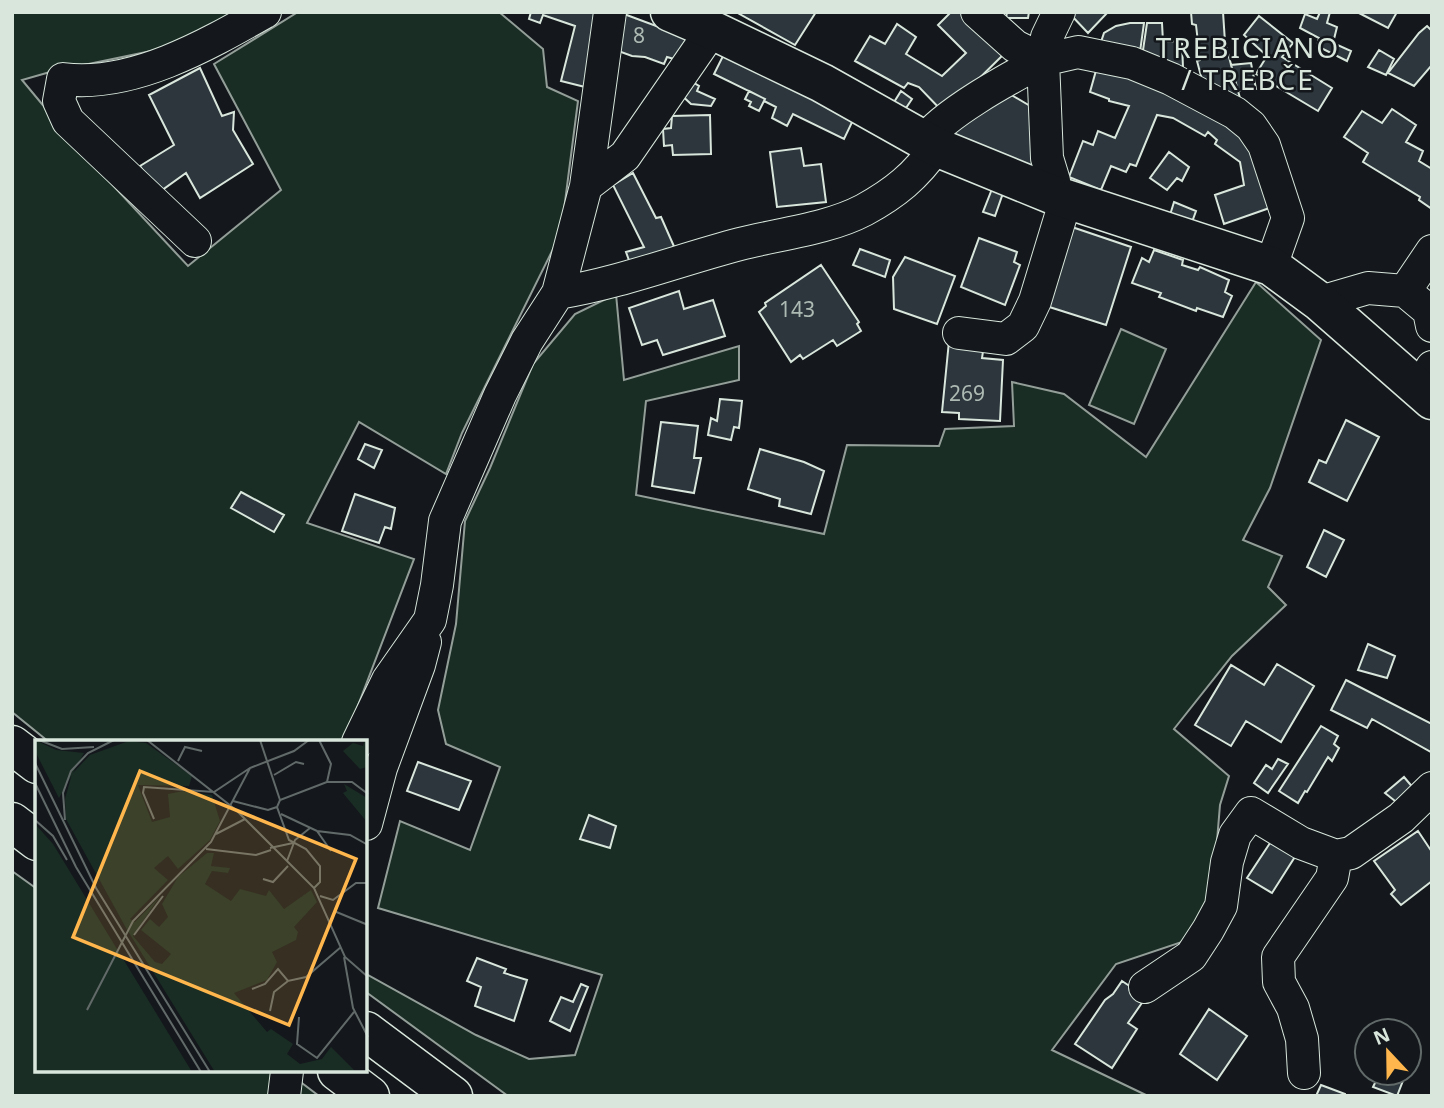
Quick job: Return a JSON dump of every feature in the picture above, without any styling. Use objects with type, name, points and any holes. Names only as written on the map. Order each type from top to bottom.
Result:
[{"type":"main road","points":[[670,12],[822,83],[930,144],[1058,197],[1106,210],[1271,266],[1429,386]]},
{"type":"main road","points":[[12,745],[35,762]]},
{"type":"main road","points":[[12,766],[35,784]]},
{"type":"main road","points":[[12,822],[35,839]]},
{"type":"main road","points":[[12,842],[35,857]]},
{"type":"main road","points":[[368,1032],[453,1096]]},
{"type":"main road","points":[[340,1073],[370,1096]]},
{"type":"street","points":[[195,241],[68,121],[59,101],[63,79],[84,82],[117,76],[170,60],[217,40],[265,12]]},
{"type":"street","points":[[368,816],[380,768],[419,665],[437,585],[445,521],[516,363],[558,293],[586,186],[610,12]]},
{"type":"street","points":[[977,12],[1015,46],[1043,60]]},
{"type":"street","points":[[959,333],[1006,339],[1023,326],[1035,301],[1058,197],[1047,158],[1043,60],[1047,37],[1059,12]]},
{"type":"street","points":[[586,186],[625,156],[712,30]]},
{"type":"street","points":[[558,293],[593,288],[685,259],[813,228],[861,212],[895,192],[920,170],[930,144],[931,131],[1007,79],[1043,60],[1079,52],[1132,63],[1171,79],[1235,113],[1251,126],[1264,145],[1288,218],[1271,266]]},
{"type":"street","points":[[1405,291],[1432,251]]},
{"type":"street","points":[[1320,302],[1368,288],[1405,291],[1429,311],[1432,326]]},
{"type":"street","points":[[359,740],[388,680],[430,620]]},
{"type":"street","points":[[1145,987],[1191,956],[1208,930],[1221,906],[1227,862],[1235,835],[1251,813],[1301,843],[1336,856],[1351,853],[1401,818],[1432,788]]},
{"type":"street","points":[[1304,1073],[1302,1038],[1293,1009],[1279,982],[1278,957],[1332,878],[1336,856]]},
{"type":"street","points":[[284,1096],[287,1073]]},
{"type":"green space","points":[[12,12],[239,12],[180,45],[22,80],[81,151],[188,266],[281,190],[214,64],[298,12],[499,12],[543,49],[547,87],[578,101],[561,233],[462,433],[446,474],[359,422],[307,523],[414,559],[345,740],[47,740],[12,712]]},
{"type":"green space","points":[[1256,282],[1321,340],[1270,488],[1243,540],[1282,556],[1268,587],[1286,605],[1232,656],[1174,729],[1229,776],[1220,805],[1212,901],[1182,942],[1116,964],[1052,1050],[1148,1096],[508,1096],[368,993],[368,975],[476,1035],[529,1059],[575,1055],[602,975],[378,908],[400,821],[470,850],[500,767],[446,744],[438,710],[456,624],[465,521],[533,364],[575,314],[616,294],[624,380],[739,346],[739,380],[646,401],[636,495],[824,534],[847,445],[939,446],[945,429],[1014,426],[1012,382],[1064,394],[1146,457]]},
{"type":"green space","points":[[1121,329],[1166,349],[1134,424],[1089,405]]},
{"type":"green space","points":[[12,871],[35,888],[35,1073],[289,1073],[319,1096],[12,1096]]},
{"type":"building","points":[[531,12],[603,12],[589,88],[561,81],[575,26],[543,15],[540,23],[529,19]]},
{"type":"building","points":[[736,12],[816,12],[795,45]]},
{"type":"building","points":[[951,12],[965,12],[1007,51],[944,113],[919,87],[908,83],[904,88],[855,61],[870,36],[885,44],[897,24],[916,37],[906,54],[942,76],[966,53],[938,25]]},
{"type":"building","points":[[1007,12],[1029,12],[1028,18],[1006,18]]},
{"type":"building","points":[[1108,12],[1088,33],[1070,14]]},
{"type":"building","points":[[1191,12],[1223,12],[1225,42],[1241,102],[1206,95],[1197,61],[1200,60],[1196,25],[1192,24]]},
{"type":"building","points":[[1320,12],[1330,12],[1327,23],[1337,27],[1333,43],[1351,51],[1347,61],[1317,46],[1319,38],[1300,28],[1305,14],[1317,19]]},
{"type":"building","points":[[1357,12],[1397,12],[1388,28]]},
{"type":"building","points":[[624,14],[694,40],[685,62],[667,57],[664,64],[610,48]]},
{"type":"building","points":[[1259,16],[1293,43],[1282,57],[1332,88],[1318,111],[1256,74],[1267,56],[1244,35]]},
{"type":"building","points":[[1144,23],[1140,52],[1099,48],[1104,33],[1116,26]]},
{"type":"building","points":[[1147,23],[1162,23],[1163,42],[1182,41],[1183,68],[1142,57]]},
{"type":"building","points":[[1427,26],[1432,31],[1432,65],[1414,86],[1388,73]]},
{"type":"building","points":[[1379,50],[1394,59],[1386,75],[1368,67]]},
{"type":"building","points":[[725,52],[855,116],[844,139],[793,114],[787,126],[772,118],[776,107],[714,74]]},
{"type":"building","points":[[1251,63],[1256,89],[1238,91],[1231,65]]},
{"type":"building","points":[[1097,67],[1220,111],[1257,145],[1278,205],[1224,224],[1215,195],[1244,185],[1240,162],[1215,144],[1217,140],[1208,132],[1205,136],[1173,118],[1157,115],[1136,166],[1130,164],[1126,172],[1111,166],[1101,190],[1069,177],[1083,141],[1093,145],[1098,131],[1115,138],[1129,106],[1090,92]]},
{"type":"building","points":[[200,68],[222,116],[234,112],[233,130],[253,164],[200,198],[186,173],[158,193],[140,166],[174,145],[149,95]]},
{"type":"building","points":[[686,78],[699,86],[697,91],[715,99],[711,106],[691,104],[677,91]]},
{"type":"building","points":[[1003,90],[1037,110],[1043,179],[940,136]]},
{"type":"building","points":[[749,91],[765,99],[759,111],[749,106],[751,102],[745,99]]},
{"type":"building","points":[[901,91],[912,99],[902,114],[891,107]]},
{"type":"building","points":[[1392,109],[1416,125],[1406,142],[1423,151],[1419,161],[1432,169],[1432,209],[1419,200],[1420,197],[1363,162],[1368,153],[1344,137],[1362,111],[1382,123]]},
{"type":"building","points":[[710,115],[711,154],[673,155],[672,145],[664,146],[663,129],[671,128],[672,116]]},
{"type":"building","points":[[801,148],[804,166],[821,164],[826,202],[777,207],[770,152]]},
{"type":"building","points":[[1169,152],[1189,167],[1182,181],[1177,178],[1167,190],[1150,178]]},
{"type":"building","points":[[633,173],[656,218],[661,217],[676,251],[631,266],[626,252],[644,247],[613,185]]},
{"type":"building","points":[[992,189],[1003,193],[995,216],[983,212]]},
{"type":"building","points":[[1174,202],[1196,211],[1192,222],[1170,215]]},
{"type":"building","points":[[1066,225],[1131,247],[1106,325],[1040,304]]},
{"type":"building","points":[[979,238],[1017,252],[1014,262],[1020,265],[1005,305],[961,287]]},
{"type":"building","points":[[860,249],[890,260],[885,277],[853,265]]},
{"type":"building","points":[[1154,250],[1183,260],[1182,265],[1198,270],[1200,267],[1229,280],[1225,292],[1232,296],[1223,317],[1197,308],[1196,311],[1159,297],[1161,293],[1132,283],[1142,258],[1149,262]]},
{"type":"building","points":[[905,257],[955,276],[937,324],[894,309],[893,277]]},
{"type":"building","points":[[821,265],[859,322],[857,324],[861,331],[837,346],[833,340],[803,359],[800,355],[791,362],[759,312],[766,306],[765,303]]},
{"type":"building","points":[[679,291],[684,309],[713,300],[725,336],[663,355],[657,340],[642,345],[629,308]]},
{"type":"building","points":[[949,341],[984,345],[982,358],[1003,360],[1000,421],[959,419],[959,413],[942,412]]},
{"type":"building","points":[[720,399],[742,401],[739,428],[734,427],[731,440],[708,435],[711,418],[717,421]]},
{"type":"building","points":[[1346,420],[1379,437],[1347,501],[1309,482],[1319,460],[1326,463]]},
{"type":"building","points":[[661,422],[698,426],[694,458],[701,458],[694,493],[652,486]]},
{"type":"building","points":[[365,444],[382,450],[374,468],[358,459]]},
{"type":"building","points":[[760,449],[824,471],[811,514],[779,506],[780,499],[748,489]]},
{"type":"building","points":[[241,492],[284,515],[274,532],[231,508]]},
{"type":"building","points":[[355,494],[395,508],[391,529],[385,527],[379,543],[342,531]]},
{"type":"building","points":[[1324,530],[1344,540],[1326,577],[1307,567]]},
{"type":"building","points":[[1368,644],[1395,656],[1387,678],[1358,670]]},
{"type":"building","points":[[1277,664],[1314,686],[1281,742],[1246,721],[1231,746],[1195,725],[1231,665],[1264,685]]},
{"type":"building","points":[[1346,680],[1432,724],[1431,752],[1372,719],[1367,728],[1331,710]]},
{"type":"building","points":[[1321,726],[1338,736],[1334,744],[1339,748],[1332,761],[1328,757],[1298,803],[1279,791]]},
{"type":"building","points":[[1278,759],[1288,764],[1268,793],[1254,783],[1266,765],[1272,769]]},
{"type":"building","points":[[418,762],[471,781],[459,810],[407,791]]},
{"type":"building","points":[[1404,777],[1415,790],[1400,805],[1385,793]]},
{"type":"building","points":[[589,815],[616,826],[610,848],[580,839]]},
{"type":"building","points":[[1418,831],[1432,852],[1432,881],[1401,905],[1391,894],[1395,890],[1374,861]]},
{"type":"building","points":[[1274,837],[1298,852],[1272,893],[1247,878]]},
{"type":"building","points":[[477,958],[506,969],[504,973],[527,980],[514,1021],[475,1006],[481,987],[467,981]]},
{"type":"building","points":[[1122,981],[1146,997],[1128,1023],[1137,1029],[1112,1068],[1075,1044],[1105,1000]]},
{"type":"building","points":[[581,984],[588,987],[570,1031],[550,1021],[561,997],[573,1002]]},
{"type":"building","points":[[1209,1009],[1247,1036],[1217,1080],[1180,1054]]},
{"type":"building","points":[[1321,1085],[1345,1094],[1345,1096],[1316,1096]]},
{"type":"building","points":[[1373,1087],[1401,1087],[1397,1096]]},
{"type":"district","name":"TREBICIANO / TREBČE","points":[[1248,64]]}]
